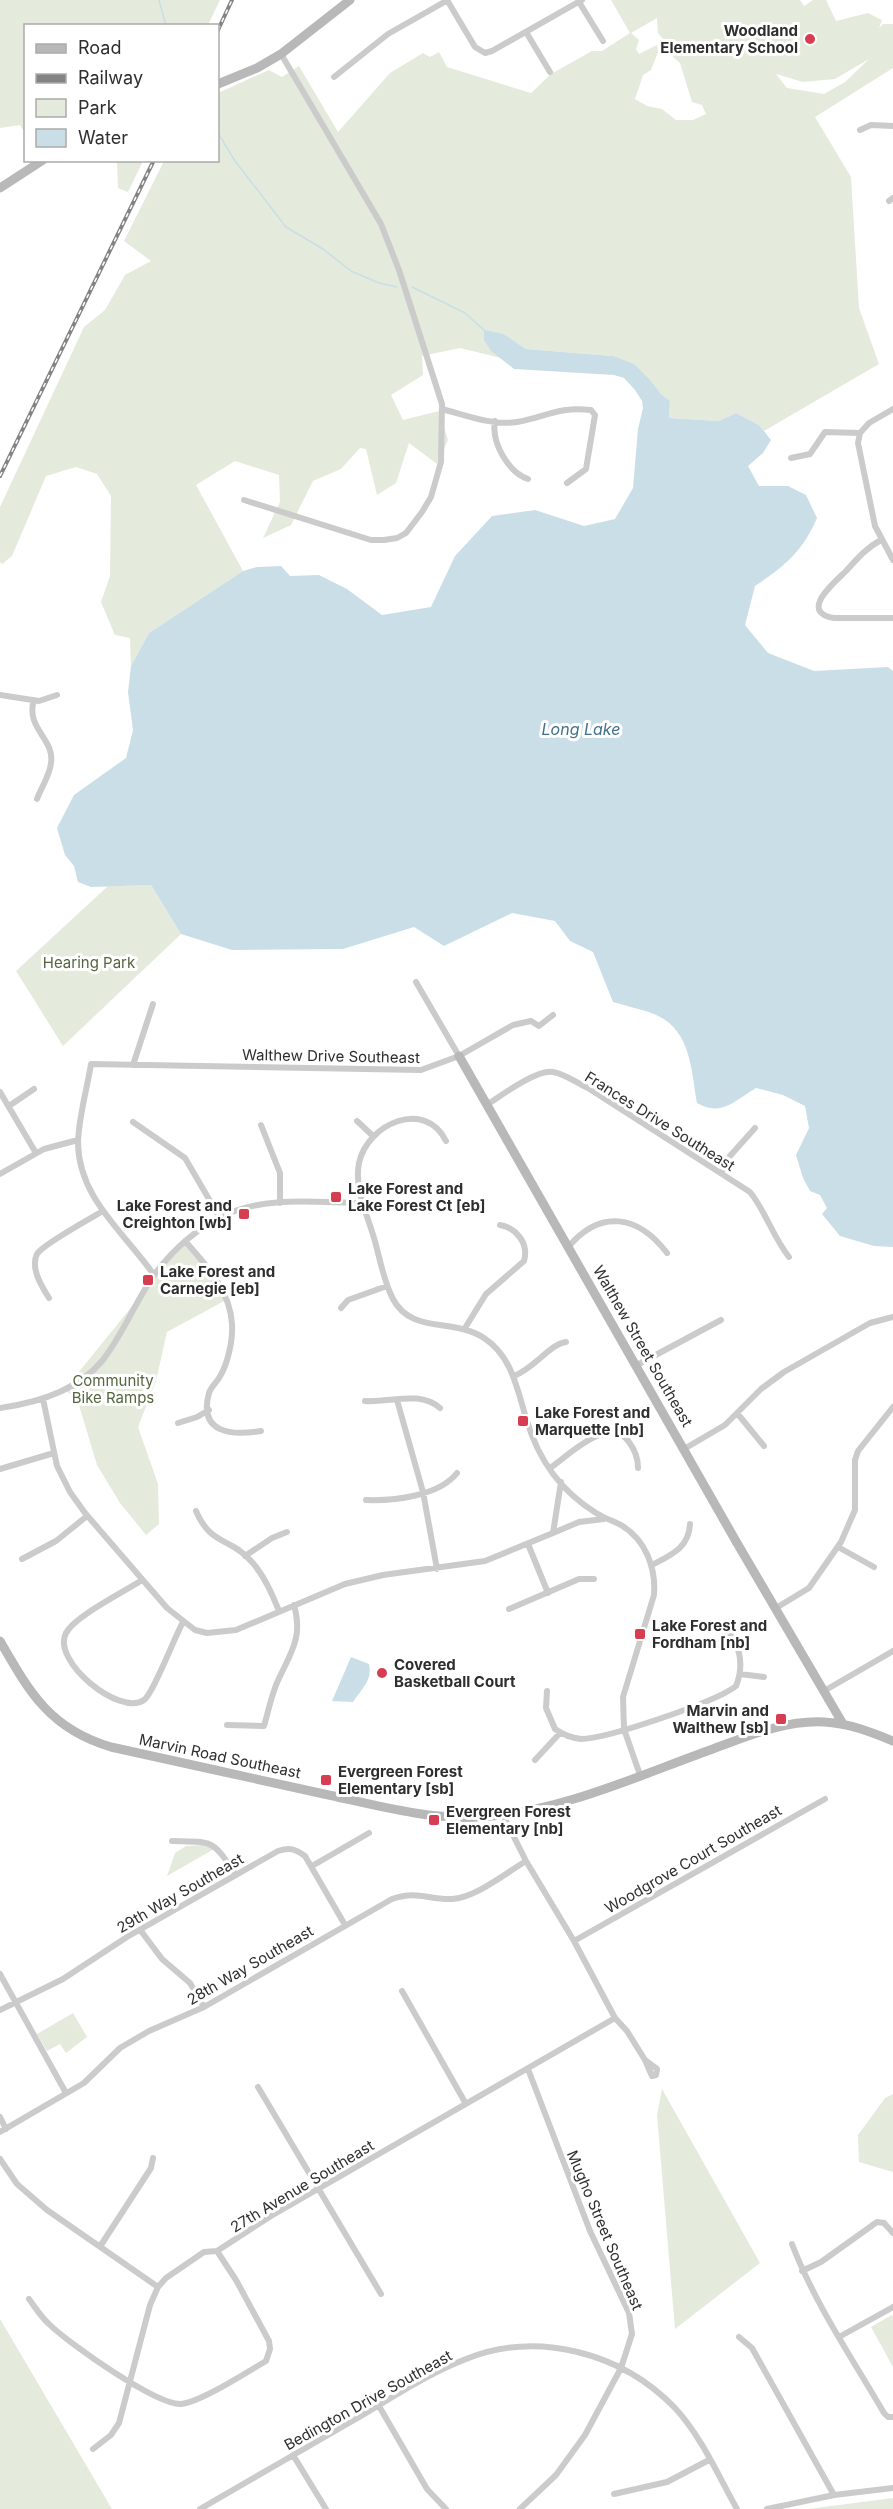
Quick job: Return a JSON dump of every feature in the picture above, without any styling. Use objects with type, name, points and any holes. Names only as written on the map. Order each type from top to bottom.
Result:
[{"type":"street","points":[[219,84],[257,68],[281,54],[350,0]]},
{"type":"street","points":[[334,76],[388,34],[448,0],[475,47],[481,52],[492,51],[581,1],[603,41]]},
{"type":"street","points":[[526,32],[550,72]]},
{"type":"street","points":[[244,500],[371,540],[398,538],[406,533],[418,518],[437,480],[441,462],[442,409],[385,232],[281,54]]},
{"type":"street","points":[[860,130],[871,125],[893,126]]},
{"type":"street","points":[[0,189],[40,162]]},
{"type":"street","points":[[442,409],[495,421],[517,422],[558,410],[591,410],[595,415],[586,470],[567,483]]},
{"type":"street","points":[[893,409],[869,423],[860,433],[858,443],[875,526],[880,540],[893,560]]},
{"type":"street","points":[[495,421],[495,437],[502,454],[518,473],[528,479]]},
{"type":"street","points":[[791,458],[810,454],[825,432],[860,433]]},
{"type":"street","points":[[880,540],[865,550],[831,585],[819,602],[819,608],[826,617],[893,618]]},
{"type":"street","points":[[0,695],[34,700],[48,700],[57,695]]},
{"type":"street","points":[[34,700],[32,715],[34,724],[49,749],[52,763],[37,799]]},
{"type":"street","name":"Walthew Street Southeast","points":[[416,982],[843,1724]]},
{"type":"street","points":[[133,1065],[153,1004]]},
{"type":"street","name":"Walthew Drive Southeast","points":[[78,1140],[92,1064],[421,1070],[459,1056],[513,1025],[531,1021],[539,1026],[553,1015]]},
{"type":"street","name":"Frances Drive Southeast","points":[[488,1104],[530,1078],[550,1071],[588,1088],[750,1192],[763,1208],[789,1257]]},
{"type":"street","points":[[9,1106],[34,1089]]},
{"type":"street","points":[[0,1092],[36,1153]]},
{"type":"street","points":[[446,1141],[437,1127],[429,1122],[399,1120],[373,1136],[363,1149],[358,1176],[363,1203],[387,1287],[399,1309],[406,1316],[422,1322],[465,1328],[498,1349],[514,1376],[527,1422],[550,1468],[577,1500],[629,1531],[646,1551],[652,1565],[654,1595],[625,1689],[624,1729],[640,1775]]},
{"type":"street","points":[[357,1121],[373,1136]]},
{"type":"street","points":[[133,1122],[185,1158],[220,1218]]},
{"type":"street","points":[[261,1125],[279,1173],[280,1203]]},
{"type":"street","points":[[721,1173],[735,1150],[755,1128]]},
{"type":"street","points":[[0,1174],[36,1153],[64,1142],[78,1140],[83,1178],[103,1210],[154,1275]]},
{"type":"street","points":[[0,1408],[26,1404],[65,1389],[101,1362],[154,1275],[185,1241],[220,1218],[246,1208],[280,1203],[363,1203]]},
{"type":"street","points":[[49,1298],[40,1284],[35,1266],[36,1255],[45,1245],[103,1210]]},
{"type":"street","points":[[569,1246],[580,1233],[590,1227],[615,1220],[639,1229],[658,1241],[667,1253]]},
{"type":"street","points":[[465,1328],[486,1294],[524,1261],[526,1250],[519,1236],[511,1227],[500,1226]]},
{"type":"street","points":[[185,1241],[207,1266],[222,1289],[232,1322],[226,1360],[220,1377],[210,1390],[209,1420],[212,1425],[234,1434],[261,1431]]},
{"type":"street","points":[[341,1308],[348,1300],[387,1287]]},
{"type":"street","points":[[684,1449],[725,1425],[773,1380],[817,1352],[870,1323],[893,1317]]},
{"type":"street","points":[[637,1365],[711,1323],[721,1320]]},
{"type":"street","points":[[514,1376],[532,1367],[557,1343],[566,1342]]},
{"type":"street","points":[[365,1401],[419,1398],[431,1400],[440,1408]]},
{"type":"street","points":[[43,1399],[54,1454],[70,1492],[87,1516],[142,1580],[183,1622],[195,1630],[218,1633],[236,1630],[361,1580],[484,1561],[579,1522],[607,1519]]},
{"type":"street","points":[[397,1400],[423,1492],[437,1569]]},
{"type":"street","points":[[776,1608],[809,1588],[838,1547],[855,1510],[855,1460],[858,1451],[893,1407]]},
{"type":"street","points":[[178,1423],[197,1417],[208,1410]]},
{"type":"street","points":[[737,1413],[764,1446]]},
{"type":"street","points":[[550,1468],[596,1436],[610,1431],[617,1431],[628,1440],[638,1458],[638,1468]]},
{"type":"street","points":[[0,1470],[54,1454]]},
{"type":"street","points":[[366,1500],[385,1501],[423,1492],[445,1485],[457,1473]]},
{"type":"street","points":[[553,1533],[561,1482]]},
{"type":"street","points":[[196,1511],[206,1530],[245,1556],[263,1578],[279,1611]]},
{"type":"street","points":[[22,1558],[56,1541],[87,1516]]},
{"type":"street","points":[[652,1565],[683,1547],[690,1533],[690,1524]]},
{"type":"street","points":[[245,1556],[272,1538],[287,1532]]},
{"type":"street","points":[[528,1544],[548,1593]]},
{"type":"street","points":[[838,1547],[874,1567]]},
{"type":"street","points":[[509,1609],[579,1579],[594,1579]]},
{"type":"street","points":[[142,1580],[83,1616],[65,1634],[64,1646],[67,1658],[75,1669],[118,1701],[134,1704],[141,1702],[151,1693],[171,1644],[183,1622]]},
{"type":"street","points":[[227,1725],[264,1726],[275,1687],[297,1639],[298,1618],[294,1605]]},
{"type":"street","points":[[547,1691],[546,1708],[550,1720],[560,1732],[583,1739],[624,1729],[724,1694],[736,1686],[740,1674],[740,1659],[735,1639],[720,1625]]},
{"type":"street","name":"Marvin Road Southeast","points":[[0,1641],[28,1690],[45,1710],[73,1732],[99,1744],[427,1815],[453,1817],[503,1815],[553,1805],[774,1728],[811,1722],[843,1724],[893,1741]]},
{"type":"street","points":[[824,1691],[893,1651]]},
{"type":"street","points":[[740,1674],[764,1677]]},
{"type":"street","points":[[535,1760],[560,1732]]},
{"type":"street","name":"Woodgrove Court Southeast","points":[[574,1941],[825,1798]]},
{"type":"street","points":[[503,1815],[526,1861],[574,1941],[615,2018],[627,2031],[645,2060]]},
{"type":"street","points":[[312,1866],[369,1833]]},
{"type":"street","points":[[172,1841],[204,1841],[215,1845],[236,1875]]},
{"type":"street","name":"29th Way Southeast","points":[[0,2010],[63,1979],[127,1937],[287,1848],[296,1850],[305,1856],[345,1925]]},
{"type":"street","name":"28th Way Southeast","points":[[3,2131],[84,2083],[120,2048],[148,2031],[204,2007],[345,1925],[403,1896],[416,1894],[454,1899],[472,1893],[526,1861]]},
{"type":"street","points":[[141,1931],[162,1959],[190,1983],[204,2007]]},
{"type":"street","points":[[0,1974],[66,2093]]},
{"type":"street","points":[[402,1991],[466,2104]]},
{"type":"street","name":"27th Avenue Southeast","points":[[93,2449],[111,2435],[119,2423],[150,2305],[158,2287],[166,2278],[204,2252],[217,2252],[271,2216],[615,2018]]},
{"type":"street","name":"Mugho Street Southeast","points":[[520,2509],[541,2491],[571,2456],[594,2421],[621,2367],[631,2341],[629,2313],[590,2231],[528,2069]]},
{"type":"street","points":[[258,2087],[381,2294]]},
{"type":"street","points":[[0,2117],[3,2131]]},
{"type":"street","points":[[100,2245],[151,2168],[153,2158]]},
{"type":"street","points":[[0,2159],[17,2184],[47,2210],[158,2287]]},
{"type":"street","points":[[802,2271],[821,2262],[877,2222],[884,2223],[893,2233]]},
{"type":"street","points":[[792,2244],[802,2271],[839,2337],[884,2413],[888,2417],[893,2417]]},
{"type":"street","points":[[29,2299],[47,2323],[64,2338],[131,2382],[170,2403],[182,2404],[194,2400],[266,2361],[270,2349],[269,2341],[236,2280],[217,2252]]},
{"type":"street","points":[[839,2337],[893,2307]]},
{"type":"street","points":[[739,2337],[752,2348],[834,2495]]},
{"type":"street","name":"Bedington Drive Southeast","points":[[200,2509],[453,2364],[500,2349],[524,2346],[556,2347],[588,2354],[621,2367],[650,2385],[676,2410],[709,2460],[737,2509]]},
{"type":"street","points":[[379,2406],[427,2489],[446,2509]]},
{"type":"street","points":[[293,2455],[326,2509]]},
{"type":"street","points":[[614,2494],[667,2482],[709,2460]]},
{"type":"street","points":[[768,2509],[834,2495],[893,2488]]},
{"type":"green space","points":[[0,0],[220,0],[208,24],[24,24],[24,131],[20,125],[0,128]]},
{"type":"green space","points":[[611,0],[800,0],[804,6],[813,0],[826,0],[836,21],[868,13],[882,20],[879,28],[883,24],[893,24],[893,68],[815,117],[851,177],[859,308],[879,364],[764,431],[759,425],[736,413],[719,421],[669,418],[670,401],[651,381],[613,356],[526,349],[504,334],[484,331],[488,346],[501,358],[460,348],[422,356],[423,375],[391,395],[403,420],[439,411],[448,440],[437,464],[409,443],[396,483],[377,495],[366,449],[360,448],[341,469],[313,481],[291,525],[263,538],[280,502],[279,475],[235,461],[196,485],[243,571],[149,633],[131,666],[130,638],[115,635],[101,602],[110,576],[111,496],[97,474],[76,467],[46,476],[12,556],[2,564],[0,562],[0,507],[84,327],[105,310],[125,275],[151,261],[124,241],[164,162],[219,162],[219,93],[269,70],[282,77],[299,66],[338,132],[390,73],[423,53],[430,57],[439,52],[447,67],[531,93],[551,74],[592,51],[602,51],[630,33]],"holes":[[[657,18],[658,33],[670,47],[673,57],[680,63],[692,102],[702,105],[706,114],[693,120],[676,120],[662,109],[647,106],[635,99],[643,75],[651,70],[658,52],[657,45],[639,54],[636,49],[639,40],[631,33]],[[869,59],[845,82],[824,94],[787,88],[776,74],[803,82],[835,79]]]},
{"type":"green space","points":[[117,162],[143,162],[128,192],[118,188]]},
{"type":"green space","name":"Hearing Park","points":[[151,885],[181,934],[63,1046],[16,971],[108,886]]},
{"type":"green space","name":"Community Bike Ramps","points":[[185,1241],[222,1289],[226,1300],[167,1332],[156,1381],[138,1427],[158,1484],[159,1524],[146,1535],[120,1503],[97,1465],[79,1405],[65,1389]]},
{"type":"green space","points":[[202,1845],[214,1849],[167,1876],[175,1853],[186,1846]]},
{"type":"green space","points":[[73,2013],[87,2037],[66,2053],[60,2044],[47,2051],[37,2034]]},
{"type":"green space","points":[[662,2089],[760,2263],[675,2329],[657,2115]]},
{"type":"green space","points":[[893,2094],[893,2172],[859,2162],[858,2135],[885,2098]]},
{"type":"green space","points":[[892,2315],[893,2317],[893,2367],[871,2327]]},
{"type":"green space","points":[[0,2319],[112,2509],[0,2509]]},
{"type":"green space","points":[[893,2498],[893,2509],[808,2509]]},
{"type":"water","name":"Long Lake","points":[[484,330],[504,334],[526,349],[613,356],[634,364],[670,401],[669,418],[719,421],[736,413],[759,425],[771,440],[763,453],[748,466],[759,486],[788,486],[806,495],[817,518],[806,540],[792,557],[755,586],[745,625],[768,653],[814,671],[888,667],[893,671],[893,1247],[874,1246],[840,1236],[822,1214],[827,1208],[820,1195],[810,1191],[803,1178],[796,1155],[809,1128],[805,1106],[783,1095],[756,1088],[721,1108],[706,1107],[697,1103],[691,1064],[675,1029],[654,1014],[613,1002],[593,952],[570,941],[555,921],[512,913],[444,946],[414,927],[343,949],[232,950],[181,934],[151,885],[91,887],[78,882],[74,866],[65,855],[57,828],[74,795],[126,758],[133,730],[128,692],[131,666],[149,633],[243,571],[257,567],[281,566],[290,576],[319,575],[347,589],[382,615],[431,607],[455,556],[492,516],[535,510],[584,526],[615,519],[633,488],[638,429],[643,408],[642,401],[635,390],[624,378],[614,375],[514,369],[491,351],[484,340]]},
{"type":"water","points":[[351,1657],[369,1664],[368,1680],[353,1702],[332,1701]]},
{"type":"waterway","points":[[159,0],[165,24]]},
{"type":"waterway","points":[[219,135],[235,161],[286,227],[323,249],[351,271],[379,283],[397,287]]},
{"type":"waterway","points":[[412,287],[465,313],[485,331]]},
{"type":"railway","points":[[219,28],[232,0]]},
{"type":"railway","points":[[0,476],[153,162]]},
{"type":"place","name":"Woodland Elementary School","points":[[810,39]]},
{"type":"place","name":"Lake Forest and Lake Forest Ct [eb]","points":[[336,1197]]},
{"type":"place","name":"Lake Forest and Creighton [wb]","points":[[244,1214]]},
{"type":"place","name":"Lake Forest and Carnegie [eb]","points":[[148,1280]]},
{"type":"place","name":"Lake Forest and Marquette [nb]","points":[[523,1421]]},
{"type":"place","name":"Lake Forest and Fordham [nb]","points":[[640,1634]]},
{"type":"place","name":"Covered Basketball Court","points":[[382,1673]]},
{"type":"place","name":"Marvin and Walthew [sb]","points":[[781,1719]]},
{"type":"place","name":"Evergreen Forest Elementary [sb]","points":[[326,1780]]},
{"type":"place","name":"Evergreen Forest Elementary [nb]","points":[[434,1820]]}]
